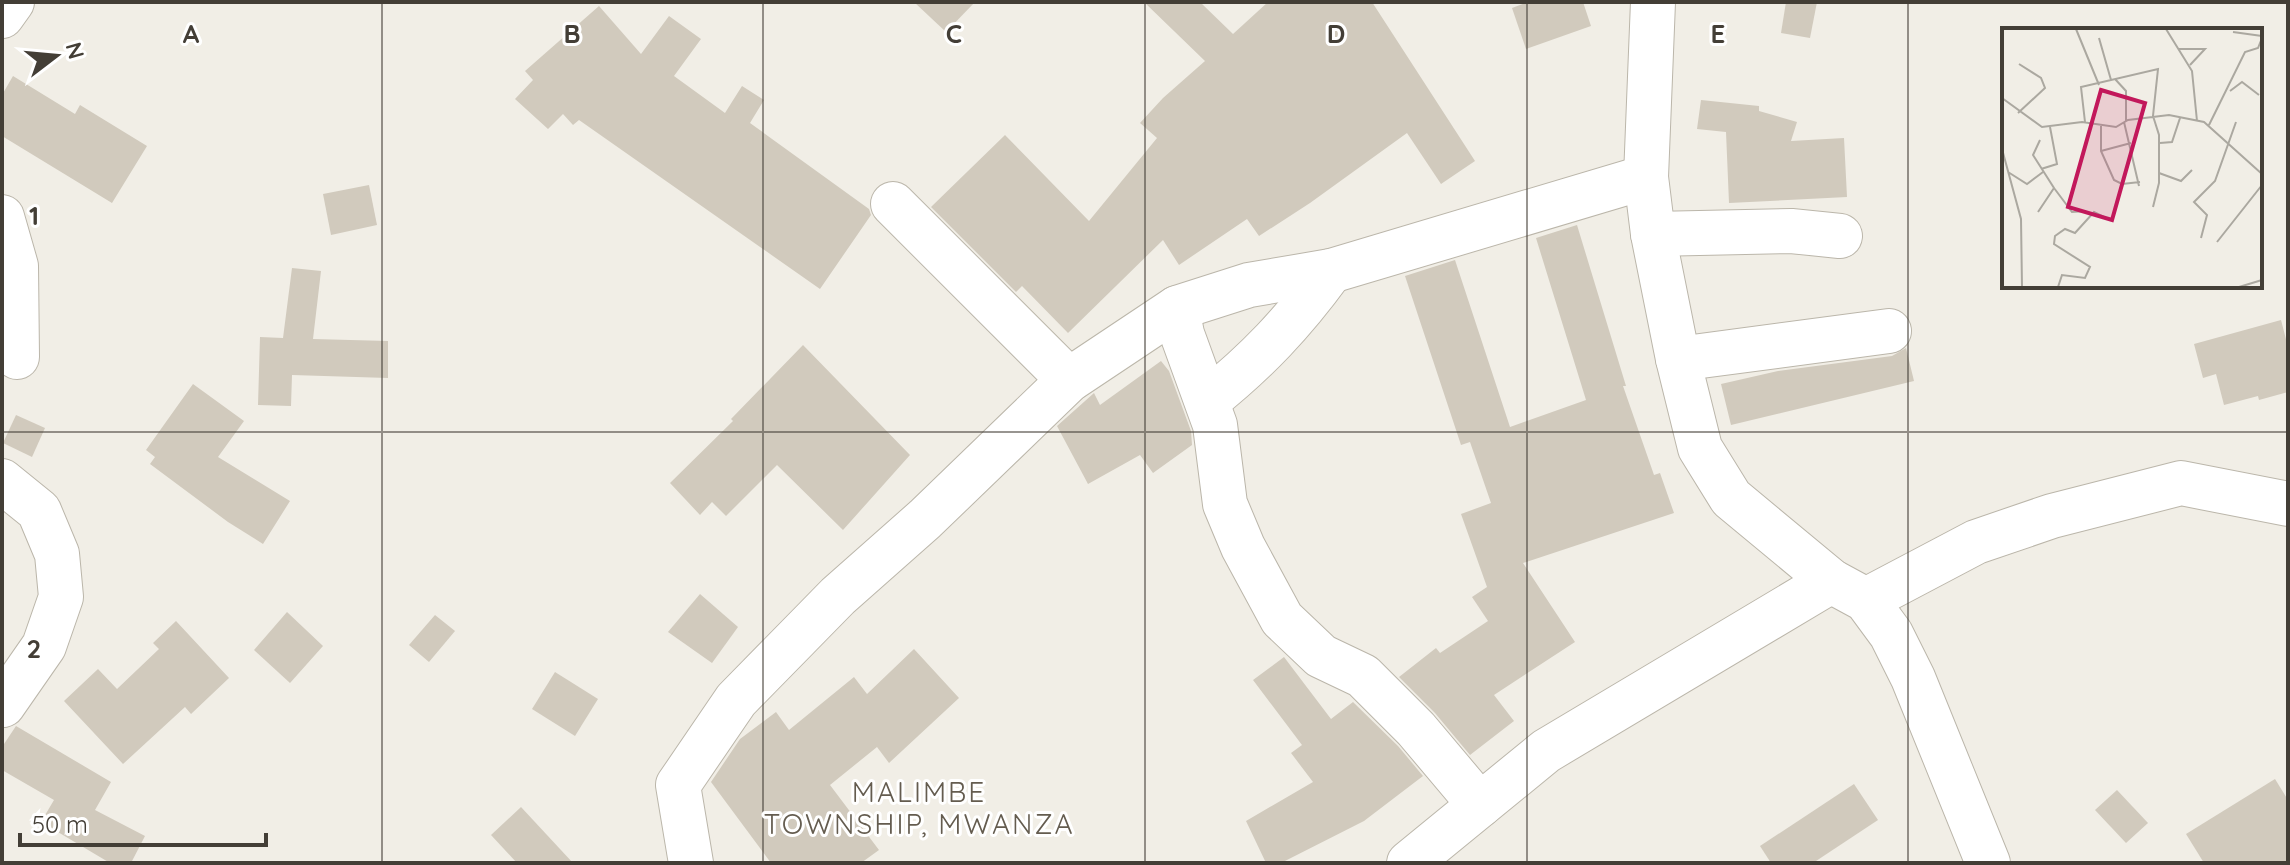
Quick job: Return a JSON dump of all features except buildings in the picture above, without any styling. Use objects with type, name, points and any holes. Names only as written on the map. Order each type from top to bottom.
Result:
[{"type":"street","points":[[2,16],[12,2]]},
{"type":"street","points":[[1653,2],[1646,177],[1653,234],[1700,448],[1731,498],[1849,590],[1891,634],[1913,678],[1988,863]]},
{"type":"street","points":[[691,863],[678,785],[736,700],[838,596],[925,519],[1069,380],[1177,308],[1249,285],[1331,271],[1646,177]]},
{"type":"street","points":[[893,204],[1069,380]]},
{"type":"street","points":[[2,217],[16,266],[17,357]]},
{"type":"street","points":[[1653,234],[1791,231],[1840,236]]},
{"type":"street","points":[[1207,401],[1244,371],[1295,320],[1331,271]]},
{"type":"street","points":[[1177,308],[1182,334],[1215,425],[1225,504],[1243,547],[1282,619],[1321,656],[1363,676],[1416,729],[1480,805]]},
{"type":"street","points":[[1678,359],[1889,331]]},
{"type":"street","points":[[2,481],[39,511],[57,554],[61,597],[44,646],[3,705]]},
{"type":"street","points":[[1409,863],[1546,751],[1849,590],[2052,516],[2181,483],[2288,504]]},
{"type":"district","name":"MALIMBE TOWNSHIP, MWANZA","points":[[919,807]]}]
